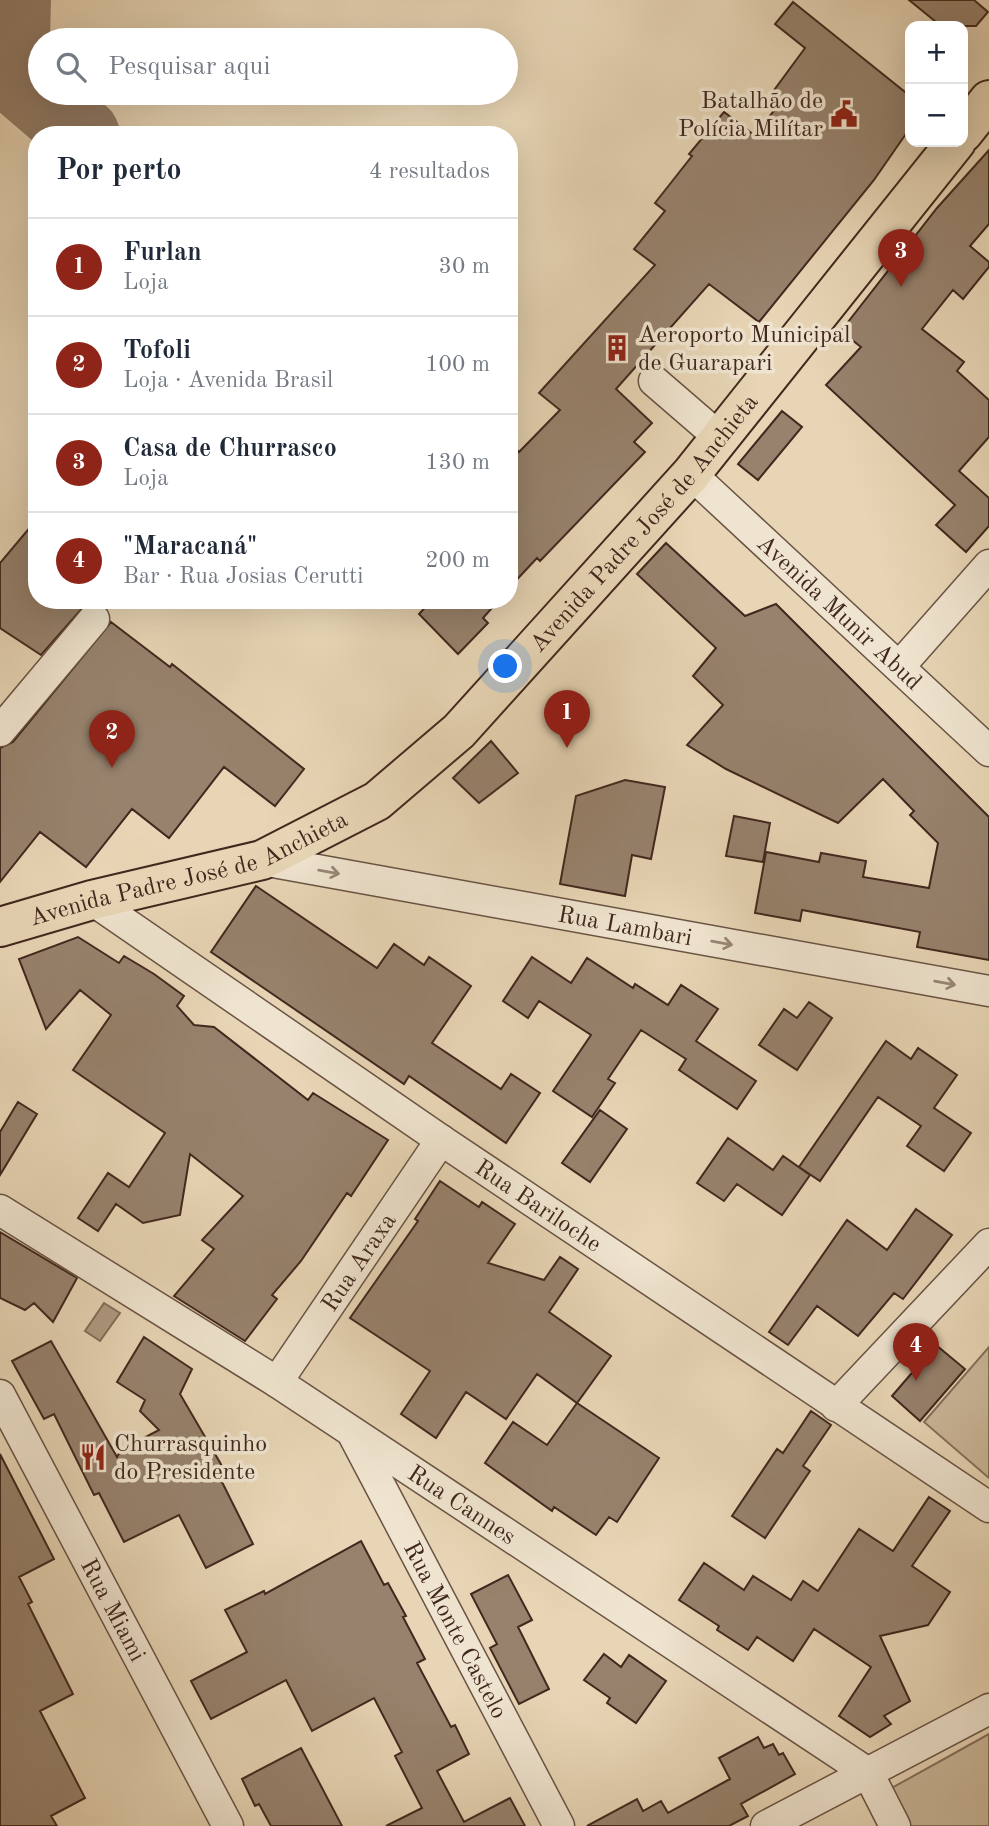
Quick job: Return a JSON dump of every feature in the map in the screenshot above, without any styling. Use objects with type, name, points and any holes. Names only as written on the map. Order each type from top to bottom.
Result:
[{"type":"main road","points":[[968,127],[989,100]]},
{"type":"main road","name":"Avenida Padre José de Anchieta","points":[[0,927],[92,900],[262,860],[377,801],[459,731],[691,474],[952,147]]},
{"type":"street","points":[[654,381],[720,439]]},
{"type":"street","name":"Avenida Munir Abud","points":[[691,474],[989,751]]},
{"type":"street","points":[[899,667],[989,565]]},
{"type":"street","points":[[0,731],[94,619]]},
{"type":"street","name":"Rua Lambari","points":[[262,860],[989,991]]},
{"type":"street","name":"Rua Bariloche","points":[[92,900],[440,1140],[989,1507]]},
{"type":"street","name":"Rua Araxa","points":[[277,1382],[440,1140]]},
{"type":"street","name":"Rua Cannes","points":[[0,1210],[277,1382],[868,1773],[895,1826]]},
{"type":"street","points":[[836,1406],[989,1244]]},
{"type":"street","name":"Rua Miami","points":[[0,1395],[228,1826]]},
{"type":"street","name":"Rua Monte Castelo","points":[[352,1432],[559,1826]]},
{"type":"street","points":[[766,1826],[989,1709]]},
{"type":"shaded area","points":[[104,1303],[120,1313],[100,1341],[85,1331]]},
{"type":"shaded area","points":[[989,1347],[989,1478],[924,1422]]},
{"type":"shaded area","points":[[989,1734],[989,1826],[910,1826],[890,1789]]},
{"type":"building","points":[[909,0],[974,0],[988,12],[976,26],[968,26],[968,21],[935,21]]},
{"type":"building","points":[[793,2],[905,92],[905,135],[874,180],[759,322],[709,284],[616,389],[652,423],[634,442],[645,452],[540,561],[537,558],[518,578],[518,451],[560,410],[539,393],[655,265],[634,249],[665,211],[655,203],[692,156],[689,154],[724,112],[754,135],[783,100],[772,93],[805,48],[775,24]]},
{"type":"building","points":[[989,150],[989,224],[970,246],[989,262],[989,267],[963,299],[953,290],[922,329],[964,362],[957,371],[989,400],[989,437],[959,471],[989,498],[989,526],[966,552],[936,525],[955,505],[826,385],[861,347],[841,331],[937,208]]},
{"type":"building","points":[[782,411],[802,427],[758,480],[738,464]]},
{"type":"building","points":[[28,530],[28,609],[82,609],[41,655],[0,628],[0,563]]},
{"type":"building","points":[[666,543],[745,616],[776,604],[989,817],[989,960],[917,947],[920,932],[802,910],[800,921],[755,913],[766,852],[819,862],[821,853],[866,861],[863,877],[929,888],[938,843],[910,815],[914,811],[883,779],[838,823],[726,769],[687,745],[723,705],[693,676],[716,648],[637,574]]},
{"type":"building","points":[[424,609],[491,609],[483,618],[488,623],[458,654],[419,614]]},
{"type":"building","points":[[111,622],[170,667],[172,664],[304,769],[275,806],[224,767],[169,838],[132,809],[86,867],[40,832],[0,882],[0,748],[13,742]]},
{"type":"building","points":[[491,741],[518,773],[479,803],[453,778]]},
{"type":"building","points":[[625,780],[665,787],[651,859],[632,855],[625,896],[560,884],[576,796]]},
{"type":"building","points":[[734,816],[770,823],[763,862],[726,856]]},
{"type":"building","points":[[256,886],[377,968],[394,944],[424,965],[429,957],[471,986],[432,1043],[501,1089],[511,1074],[540,1093],[506,1143],[409,1076],[404,1084],[211,952]]},
{"type":"building","points":[[78,937],[119,963],[124,956],[154,974],[184,996],[177,1006],[194,1025],[214,1027],[308,1100],[313,1093],[388,1140],[351,1196],[347,1193],[301,1261],[272,1295],[277,1299],[245,1341],[174,1296],[214,1249],[202,1240],[243,1196],[190,1154],[180,1215],[143,1223],[116,1204],[98,1231],[78,1218],[108,1173],[129,1187],[165,1133],[73,1070],[111,1015],[80,990],[46,1029],[19,959]]},
{"type":"building","points":[[532,957],[571,983],[587,958],[633,988],[635,984],[668,1005],[681,985],[718,1009],[696,1041],[756,1081],[737,1109],[679,1070],[686,1059],[641,1030],[608,1079],[615,1083],[592,1117],[553,1091],[591,1035],[539,1001],[528,1018],[503,1001]]},
{"type":"building","points":[[809,1002],[832,1018],[797,1070],[759,1045],[784,1009],[797,1018]]},
{"type":"building","points":[[886,1041],[911,1059],[918,1048],[957,1075],[934,1108],[971,1133],[944,1171],[907,1146],[921,1126],[878,1097],[820,1181],[799,1167]]},
{"type":"building","points":[[18,1102],[37,1114],[0,1175],[0,1132]]},
{"type":"building","points":[[600,1110],[627,1129],[590,1182],[562,1163]]},
{"type":"building","points":[[728,1138],[773,1170],[783,1156],[810,1175],[782,1215],[737,1184],[724,1201],[697,1183]]},
{"type":"building","points":[[440,1181],[479,1207],[482,1202],[515,1224],[488,1263],[544,1280],[560,1257],[578,1269],[549,1312],[611,1356],[577,1403],[537,1374],[506,1419],[466,1392],[436,1438],[401,1414],[430,1371],[350,1318],[418,1221],[415,1219]]},
{"type":"building","points":[[916,1209],[952,1235],[903,1299],[894,1293],[858,1336],[817,1306],[788,1345],[769,1332],[847,1220],[887,1250]]},
{"type":"building","points":[[0,1232],[77,1278],[53,1322],[34,1303],[25,1310],[0,1298]]},
{"type":"building","points":[[144,1337],[192,1369],[180,1394],[222,1466],[216,1470],[253,1544],[206,1568],[179,1515],[124,1542],[99,1493],[94,1495],[54,1414],[44,1419],[12,1361],[51,1341],[117,1457],[121,1450],[159,1430],[140,1411],[145,1400],[117,1382]]},
{"type":"building","points":[[936,1345],[965,1369],[920,1421],[892,1396]]},
{"type":"building","points":[[577,1403],[659,1458],[617,1522],[609,1517],[596,1535],[554,1507],[552,1511],[485,1463],[513,1422],[547,1445]]},
{"type":"building","points":[[811,1411],[831,1425],[803,1466],[810,1471],[765,1538],[732,1516],[777,1449],[783,1453]]},
{"type":"building","points":[[0,1454],[54,1559],[19,1577],[32,1602],[28,1604],[73,1694],[40,1711],[85,1798],[51,1816],[57,1826],[0,1826]]},
{"type":"building","points":[[929,1497],[950,1511],[912,1566],[950,1592],[928,1625],[880,1636],[910,1701],[884,1716],[891,1724],[870,1737],[839,1716],[871,1667],[814,1629],[793,1661],[757,1637],[748,1650],[717,1630],[719,1626],[679,1600],[704,1563],[744,1590],[753,1576],[791,1600],[803,1581],[818,1591],[859,1529],[893,1551]]},
{"type":"building","points":[[361,1541],[384,1585],[388,1583],[406,1616],[403,1617],[425,1659],[417,1663],[451,1727],[455,1725],[469,1754],[437,1771],[464,1822],[510,1798],[525,1826],[386,1826],[422,1808],[395,1756],[402,1752],[374,1698],[312,1731],[286,1680],[211,1719],[191,1681],[247,1652],[225,1610],[264,1591],[265,1594]]},
{"type":"building","points":[[508,1575],[532,1620],[518,1627],[549,1689],[519,1704],[490,1648],[497,1644],[471,1594]]},
{"type":"building","points":[[604,1654],[621,1667],[629,1655],[666,1681],[636,1723],[607,1703],[610,1698],[584,1680]]},
{"type":"building","points":[[758,1737],[764,1748],[773,1744],[779,1755],[783,1753],[795,1774],[741,1804],[748,1816],[729,1826],[587,1826],[637,1799],[643,1811],[661,1801],[668,1813],[730,1779],[719,1758]]},
{"type":"building","points":[[301,1748],[342,1826],[271,1826],[259,1804],[255,1806],[242,1779]]},
{"type":"taxiway","points":[[14,0],[13,37],[22,83],[28,88]]},
{"type":"taxiway","points":[[48,105],[72,126]]},
{"type":"place","name":"Batalhão de Polícia Milítar","points":[[844,114]]},
{"type":"place","name":"Casa de Churrasco","points":[[901,287]]},
{"type":"place","name":"Aeroporto Municipal de Guarapari","points":[[617,348]]},
{"type":"place","name":"Furlan","points":[[567,748]]},
{"type":"place","name":"Tofoli","points":[[112,768]]},
{"type":"place","name":"\"Maracaná\"","points":[[916,1381]]},
{"type":"place","name":"Churrasquinho do Presidente","points":[[93,1457]]}]
